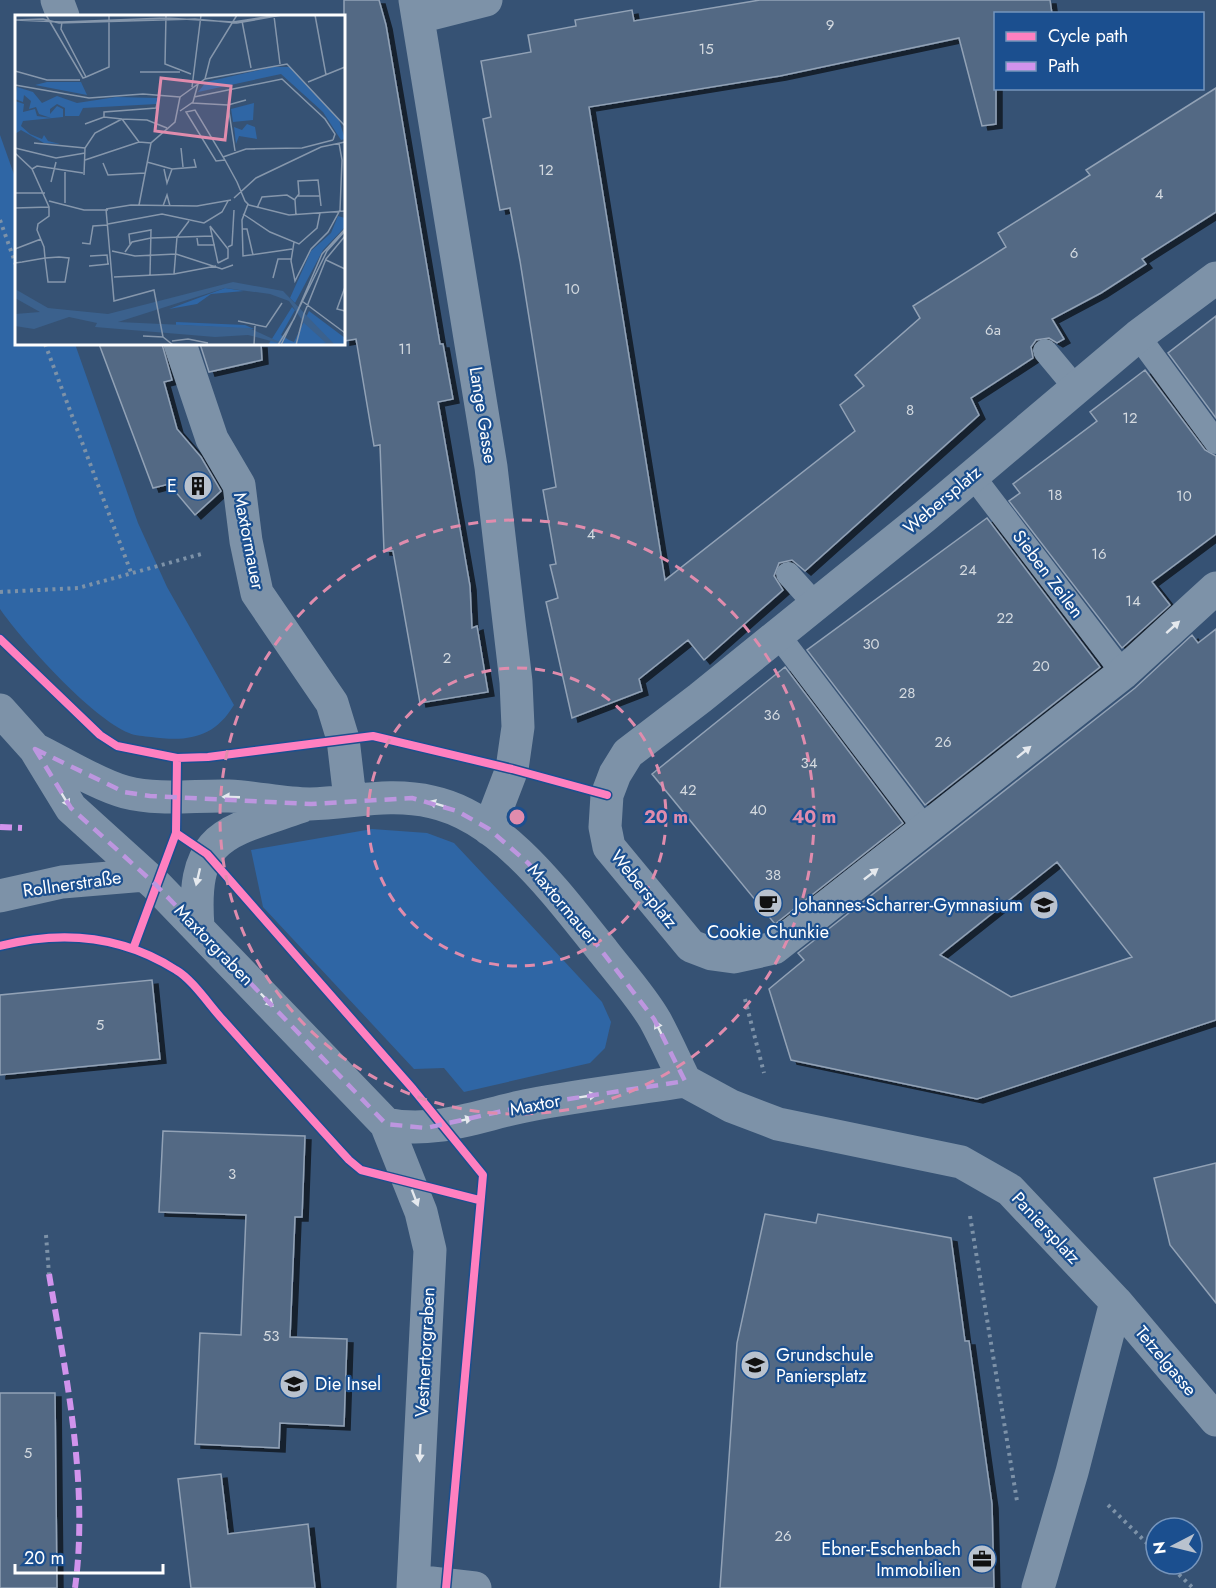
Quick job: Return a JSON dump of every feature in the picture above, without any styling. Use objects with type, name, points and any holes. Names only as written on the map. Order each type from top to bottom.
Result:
[{"type":"street","points":[[57,0],[63,15]]},
{"type":"street","points":[[417,8],[486,0]]},
{"type":"street","name":"Lange Gasse","points":[[417,8],[491,467],[516,682],[518,726],[512,769],[489,829]]},
{"type":"street","name":"Webersplatz","points":[[1216,278],[1138,336],[778,635],[628,753],[610,785],[605,807],[609,847],[691,946],[712,954],[734,957],[774,948],[1123,673],[1216,588]]},
{"type":"street","name":"Maxtormauer","points":[[180,345],[212,439],[239,485],[246,541],[257,593],[332,703],[343,739],[350,799]]},
{"type":"street","name":"Maxtorgraben","points":[[0,710],[35,749],[71,808],[198,927],[386,1124]]},
{"type":"street","name":"Maxtormauer","points":[[35,749],[124,792],[176,799],[228,796],[311,804]]},
{"type":"street","name":"Maxtormauer","points":[[198,927],[195,892],[200,869],[207,854],[230,831],[311,804],[393,797],[434,802],[457,810],[489,829],[528,862],[611,962],[654,1019],[685,1081]]},
{"type":"street","name":"Rollnerstraße","points":[[0,896],[62,882],[145,875]]},
{"type":"street","name":"Maxtor","points":[[386,1124],[408,1129],[426,1128],[530,1105],[685,1081]]},
{"type":"street","name":"Paniersplatz","points":[[685,1081],[731,1106],[778,1124],[961,1162],[1010,1190],[1116,1302]]},
{"type":"street","name":"Vestnertorgraben","points":[[386,1124],[421,1212],[430,1250],[413,1584]]},
{"type":"street","points":[[1038,1588],[1072,1472],[1116,1302]]},
{"type":"street","name":"Tetzelgasse","points":[[1116,1302],[1216,1420]]},
{"type":"street","points":[[413,1584],[475,1588]]},
{"type":"lane","points":[[1138,336],[1216,442]]},
{"type":"lane","points":[[1045,351],[1075,387]]},
{"type":"lane","name":"Sieben Zeilen","points":[[972,474],[1123,673]]},
{"type":"lane","points":[[788,574],[815,604]]},
{"type":"lane","points":[[778,635],[926,830]]},
{"type":"path","points":[[0,220],[15,262]]},
{"type":"path","points":[[45,345],[132,575]]},
{"type":"path","points":[[0,592],[78,588],[132,575],[246,541]]},
{"type":"path","points":[[734,957],[778,1124]]},
{"type":"path","points":[[961,1162],[1018,1505]]},
{"type":"path","points":[[46,1235],[49,1274]]},
{"type":"path","points":[[1072,1472],[1144,1541]]},
{"type":"path","points":[[1180,1576],[1193,1588]]},
{"type":"highlighted area","points":[[35,749],[124,792],[150,796],[311,804],[412,798],[457,811],[489,829],[528,863],[568,907],[654,1019],[685,1081],[530,1105],[426,1128],[386,1124],[156,885],[71,808]]},
{"type":"shaded area","points":[[0,135],[15,177],[15,345],[75,345],[138,523],[167,587],[234,705],[218,725],[209,731],[188,738],[140,736],[129,733],[96,712],[59,678],[0,609]]},
{"type":"shaded area","points":[[372,829],[427,833],[454,843],[515,908],[602,1002],[611,1022],[605,1048],[590,1063],[464,1092],[444,1068],[414,1069],[263,907],[251,850]]},
{"type":"building","points":[[344,0],[379,0],[386,25],[440,344],[443,344],[453,399],[438,402],[470,586],[472,628],[477,626],[488,692],[420,703],[393,551],[384,551],[380,445],[374,446],[356,339],[345,341]]},
{"type":"building","points":[[760,0],[1050,0],[1052,12],[994,12],[996,124],[982,126],[959,38],[780,76],[589,107],[665,580],[855,431],[840,405],[864,386],[855,375],[920,318],[913,306],[1006,247],[998,233],[1090,175],[1086,170],[1216,88],[1216,212],[1142,259],[1146,264],[1101,293],[1052,319],[1064,339],[1057,343],[1049,338],[1036,340],[1031,347],[1033,358],[971,398],[979,415],[805,571],[792,560],[779,563],[774,576],[783,590],[704,660],[688,640],[639,679],[642,691],[572,718],[546,602],[558,598],[550,565],[556,564],[543,490],[556,487],[510,208],[500,210],[483,119],[491,117],[481,61],[531,52],[528,35],[576,26],[575,20],[632,10],[634,21]]},
{"type":"building","points":[[1216,316],[1216,418],[1168,353]]},
{"type":"building","points":[[99,345],[162,345],[172,380],[164,382],[177,429],[201,457],[221,491],[195,515],[169,484],[153,488]]},
{"type":"building","points":[[200,345],[261,345],[262,360],[209,372]]},
{"type":"building","points":[[1145,370],[1205,450],[1216,456],[1216,534],[1152,582],[1170,605],[1122,648],[1009,501],[1020,493],[1013,484],[1097,421],[1090,412]]},
{"type":"building","points":[[987,518],[1100,667],[925,805],[807,650]]},
{"type":"building","name":"Johannes-Scharrer-Gymnasium","points":[[1216,629],[1216,1020],[977,1099],[791,1060],[769,989],[804,960],[798,953],[1135,688],[1192,635],[1198,643]],"holes":[[[1057,862],[1132,957],[1011,997],[940,955]]]},
{"type":"building","points":[[785,667],[903,823],[775,924],[652,774]]},
{"type":"building","points":[[152,980],[160,1059],[0,1075],[0,995]]},
{"type":"building","points":[[163,1131],[305,1136],[302,1217],[295,1217],[290,1337],[347,1339],[344,1426],[280,1423],[279,1448],[195,1444],[200,1333],[241,1335],[246,1215],[159,1212]]},
{"type":"building","points":[[1216,1163],[1216,1303],[1170,1245],[1154,1178]]},
{"type":"building","points":[[765,1214],[816,1223],[818,1214],[951,1238],[965,1341],[969,1341],[992,1504],[994,1588],[720,1588],[737,1343]]},
{"type":"building","points":[[0,1393],[55,1393],[57,1588],[0,1588]]},
{"type":"building","points":[[221,1474],[228,1534],[308,1524],[315,1588],[191,1588],[178,1479]]},
{"type":"marked path","points":[[0,827],[22,828]]},
{"type":"marked path","points":[[49,1274],[74,1431],[79,1510],[79,1549],[75,1588]]},
{"type":"cycle path","points":[[0,639],[100,735],[117,746],[177,758],[208,757],[373,736],[512,769],[607,795]]},
{"type":"cycle path","points":[[177,758],[176,833],[207,854],[413,1089],[483,1175],[446,1588]]},
{"type":"cycle path","points":[[133,949],[176,833]]},
{"type":"cycle path","points":[[0,946],[23,941],[68,937],[112,943],[155,958],[182,974],[201,993],[333,1143],[361,1170],[479,1200]]},
{"type":"place","name":"E","points":[[198,486]]},
{"type":"place","name":"Cookie Chunkie","points":[[768,903]]},
{"type":"place","name":"Johannes-Scharrer-Gymnasium","points":[[1044,905]]},
{"type":"place","name":"Grundschule Paniersplatz","points":[[755,1365]]},
{"type":"place","name":"Die Insel","points":[[294,1384]]},
{"type":"place","name":"Ebner-Eschenbach Immobilien","points":[[982,1559]]}]
